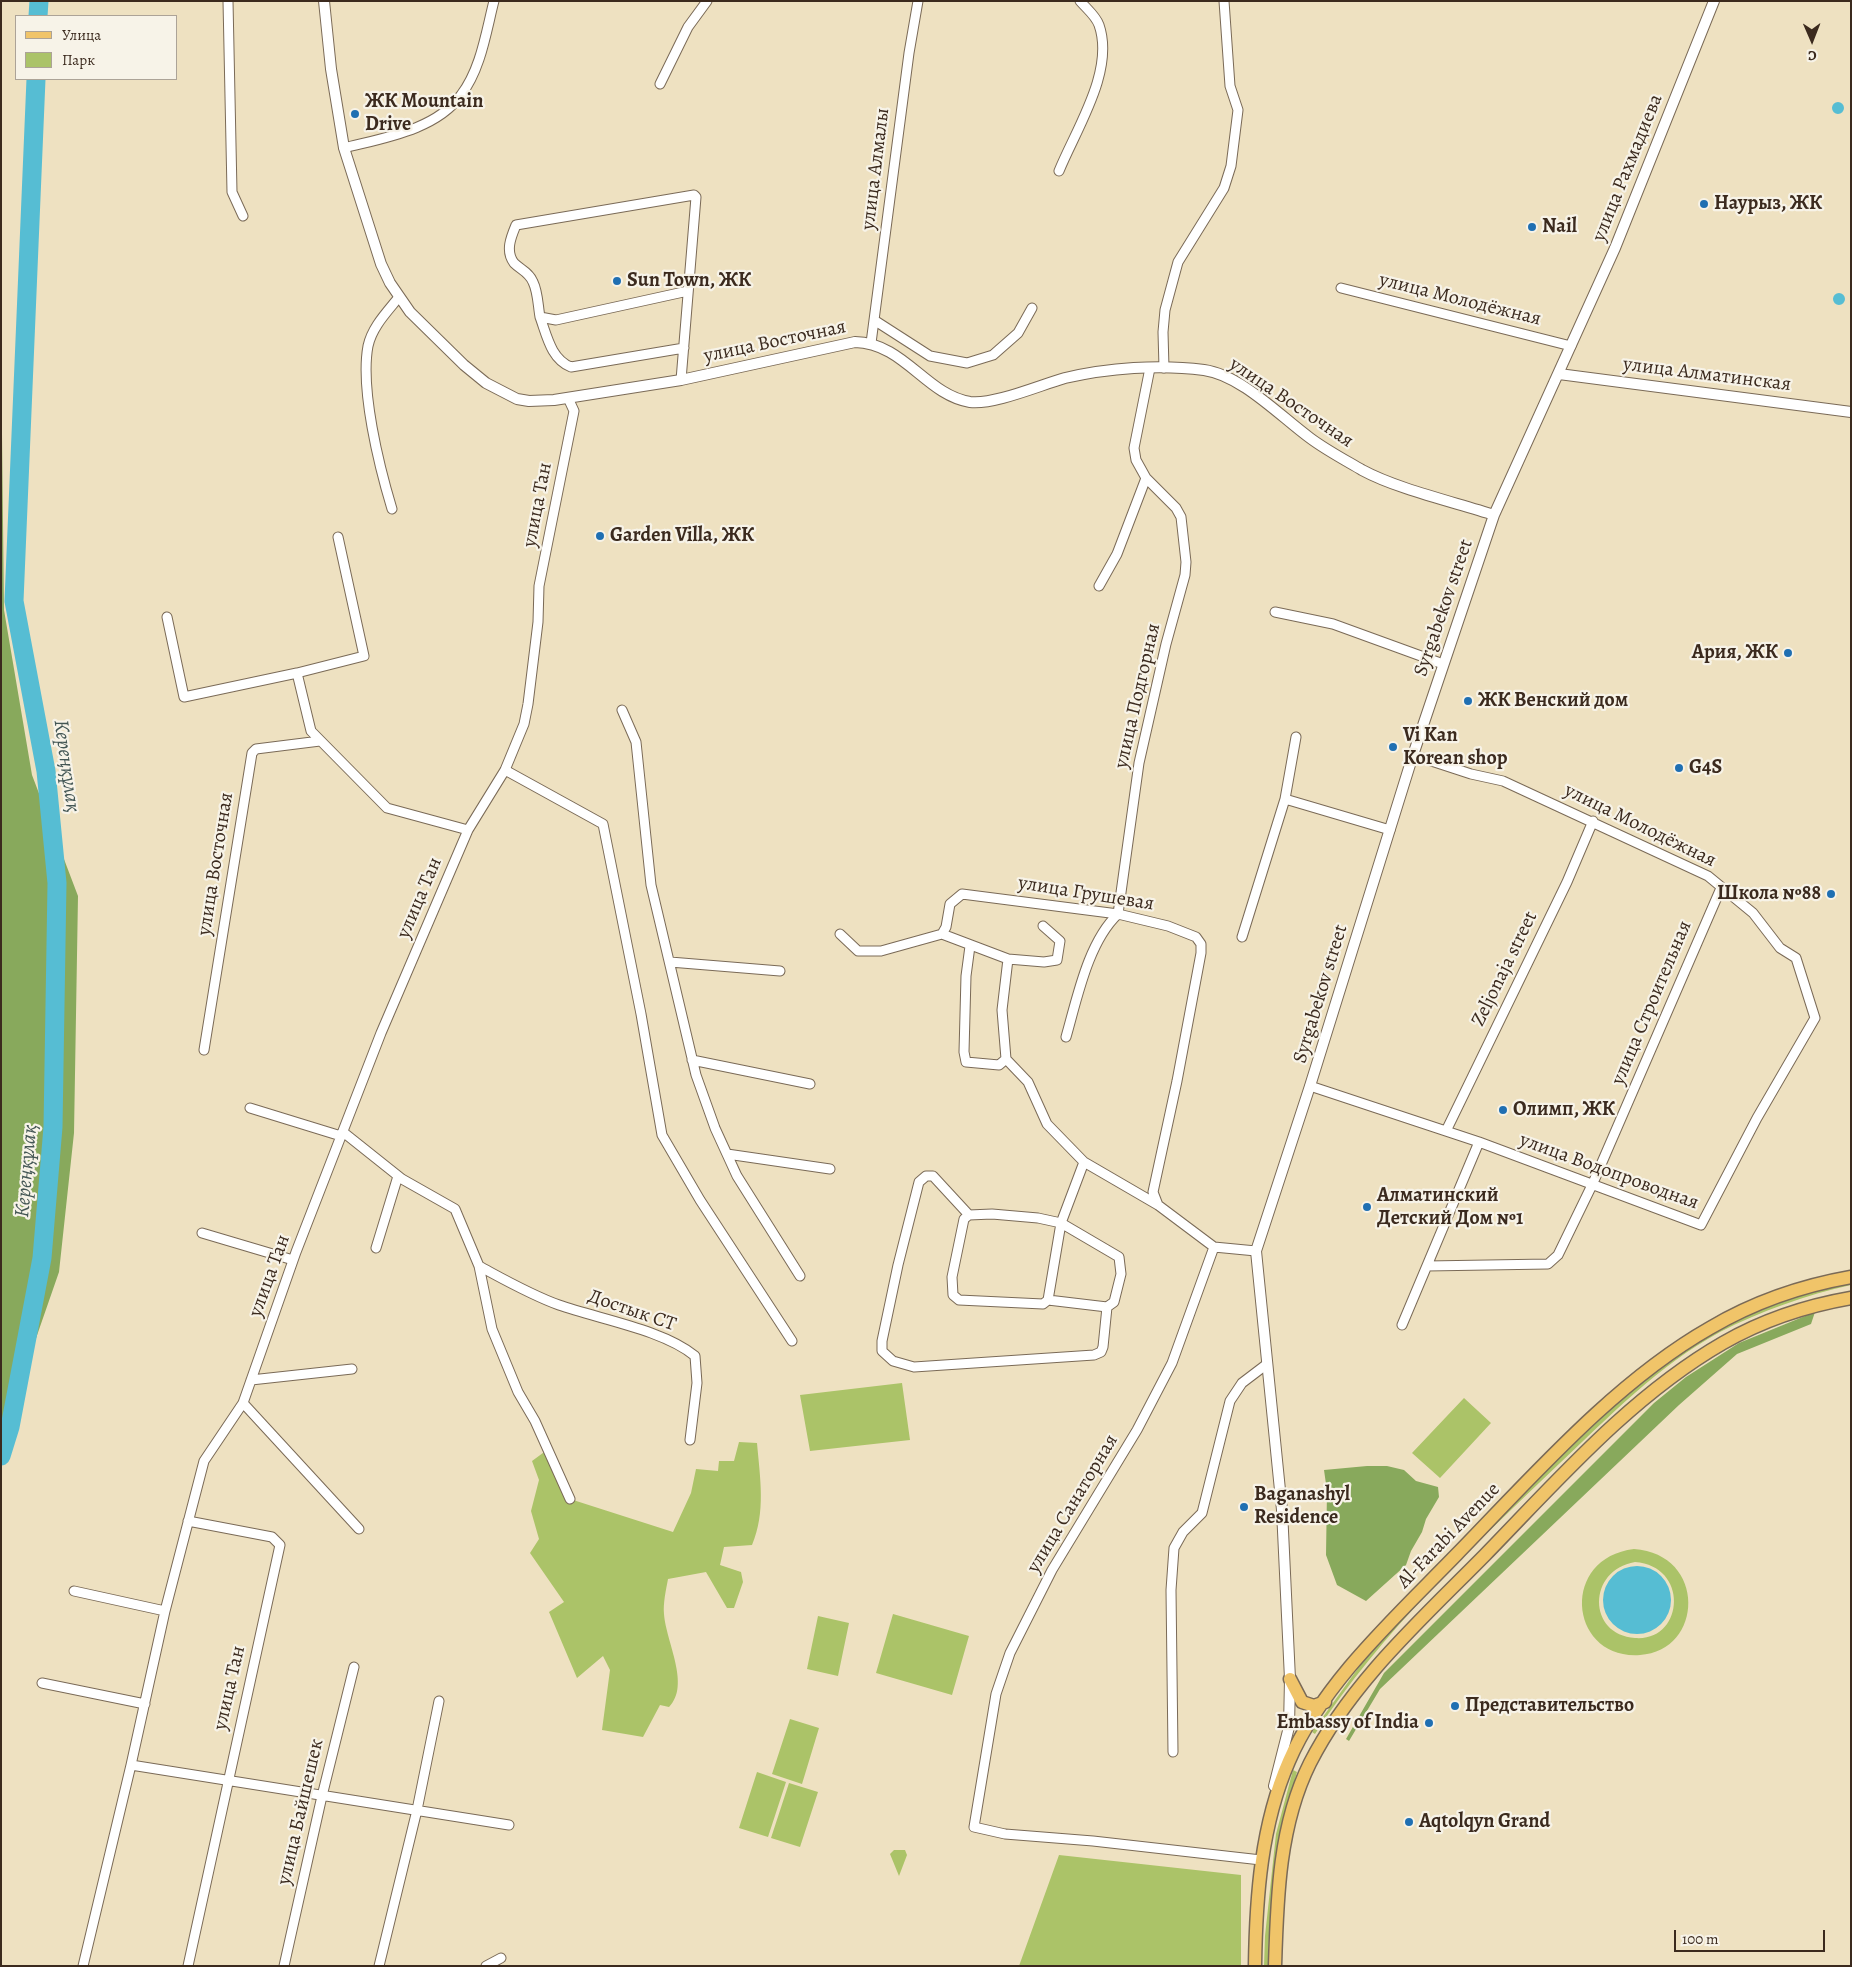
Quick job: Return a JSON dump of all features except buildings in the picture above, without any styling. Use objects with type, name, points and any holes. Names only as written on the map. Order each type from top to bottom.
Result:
[{"type":"main road","name":"Al-Farabi Avenue","points":[[1255,1966],[1257,1891],[1261,1860],[1288,1762],[1325,1702],[1382,1632],[1505,1505],[1618,1395],[1654,1365],[1708,1329],[1750,1306],[1809,1286],[1851,1277]]},
{"type":"main road","name":"Al-Farabi Avenue","points":[[1275,1966],[1279,1880],[1299,1791],[1310,1764],[1322,1743],[1357,1693],[1422,1619],[1568,1470],[1632,1409],[1691,1363],[1759,1324],[1806,1307],[1851,1298]]},
{"type":"main road","points":[[1290,1679],[1302,1702],[1314,1706],[1325,1702]]},
{"type":"street","points":[[228,1],[232,192],[243,216]]},
{"type":"street","points":[[324,1],[332,77],[344,148],[372,243],[387,277],[399,297],[372,334],[367,362],[373,429],[392,509]]},
{"type":"street","points":[[344,148],[424,124],[441,114],[462,96],[478,63],[494,1]]},
{"type":"street","points":[[660,84],[688,27],[707,1]]},
{"type":"street","name":"улица Алмалы","points":[[871,343],[909,53],[918,1]]},
{"type":"street","points":[[1060,171],[1094,95],[1102,60],[1102,39],[1099,23],[1080,1]]},
{"type":"street","points":[[1164,368],[1163,332],[1165,310],[1178,262],[1224,188],[1231,166],[1238,110],[1230,86],[1224,1]]},
{"type":"street","name":"улица Рахмадиева","points":[[1571,346],[1656,150],[1714,1]]},
{"type":"street","points":[[681,380],[684,348],[696,198],[690,194],[516,225],[509,249],[514,262],[527,272],[534,284],[540,317],[552,349],[561,363],[571,367],[684,348]]},
{"type":"street","name":"улица Молодёжная","points":[[1341,288],[1571,346]]},
{"type":"street","points":[[540,317],[556,320],[688,291]]},
{"type":"street","name":"улица Восточная","points":[[399,297],[410,312],[464,365],[486,383],[517,399],[529,401],[568,398],[681,380],[838,346],[871,343],[896,355],[943,391],[961,400],[972,402],[1008,396],[1067,378],[1106,370],[1164,368],[1202,370],[1228,377],[1312,440],[1373,476],[1494,515]]},
{"type":"street","points":[[874,320],[930,356],[967,363],[993,355],[1018,333],[1032,308]]},
{"type":"street","name":"Syrgabekov street","points":[[1261,1860],[1269,1800],[1290,1727],[1290,1679],[1282,1510],[1256,1252],[1413,755],[1494,515],[1571,346]]},
{"type":"street","name":"улица Подгорная","points":[[1066,1037],[1083,979],[1097,945],[1110,921],[1118,914],[1139,763],[1166,644],[1185,575],[1186,562],[1181,517],[1176,508],[1146,478],[1136,460],[1134,448],[1150,368]]},
{"type":"street","name":"улица Алматинская","points":[[1559,374],[1851,412]]},
{"type":"street","name":"улица Тан","points":[[83,1966],[131,1765],[165,1611],[204,1461],[243,1403],[294,1260],[385,1025],[468,830],[505,770],[524,724],[538,622],[539,586],[574,411],[568,398]]},
{"type":"street","points":[[1099,586],[1117,554],[1146,478]]},
{"type":"street","points":[[167,617],[184,697],[297,673],[364,656],[338,537]]},
{"type":"street","points":[[1275,612],[1333,624],[1443,664]]},
{"type":"street","points":[[297,673],[310,731],[386,808],[468,830]]},
{"type":"street","points":[[622,710],[636,742],[651,885],[692,1060],[715,1128],[737,1176],[800,1276]]},
{"type":"street","points":[[1242,938],[1285,799],[1296,737]]},
{"type":"street","name":"улица Восточная","points":[[204,1050],[252,752],[256,749],[320,740]]},
{"type":"street","name":"улица Молодёжная","points":[[1413,755],[1471,774],[1503,781],[1593,821],[1708,876],[1753,913],[1780,948],[1796,958],[1815,1018]]},
{"type":"street","points":[[505,770],[604,824],[641,1014],[662,1135],[700,1200],[792,1341]]},
{"type":"street","points":[[1285,799],[1390,830]]},
{"type":"street","name":"Zeljonaja street","points":[[1446,1131],[1567,882],[1593,821]]},
{"type":"street","name":"улица Строительная","points":[[1427,1266],[1548,1264],[1558,1255],[1593,1183],[1721,888]]},
{"type":"street","name":"улица Грушевая","points":[[942,934],[946,927],[950,904],[962,894],[1118,914],[1168,926],[1196,937],[1201,944],[1177,1081],[1153,1192],[1158,1205]]},
{"type":"street","points":[[840,934],[858,951],[881,951],[942,934],[1008,959],[1044,962],[1057,960],[1060,941],[1043,926]]},
{"type":"street","points":[[970,946],[964,1052],[966,1062],[999,1064],[1006,1059]]},
{"type":"street","points":[[1008,959],[1002,1010],[1006,1059],[1028,1082],[1046,1124],[1084,1162],[1158,1205],[1214,1247],[1256,1252]]},
{"type":"street","points":[[670,962],[780,971]]},
{"type":"street","name":"улица Водопроводная","points":[[1310,1086],[1479,1142],[1593,1183],[1701,1225],[1757,1118],[1815,1018]]},
{"type":"street","points":[[692,1060],[810,1084]]},
{"type":"street","points":[[250,1108],[342,1134],[398,1176],[455,1209],[479,1266],[492,1329],[518,1392],[535,1421],[570,1498]]},
{"type":"street","points":[[1402,1325],[1479,1142]]},
{"type":"street","points":[[727,1154],[830,1169]]},
{"type":"street","points":[[1048,1300],[1107,1307],[1114,1302],[1121,1274],[1119,1257],[1062,1224],[1014,1216],[969,1215],[964,1219],[952,1277],[953,1295],[958,1300],[1043,1304],[1048,1300],[1062,1224],[1084,1162]]},
{"type":"street","points":[[376,1248],[398,1176]]},
{"type":"street","points":[[969,1215],[933,1176],[926,1176],[919,1182],[898,1265],[882,1342],[882,1351],[893,1360],[914,1367],[1094,1355],[1101,1352],[1104,1347],[1107,1307]]},
{"type":"street","points":[[202,1233],[294,1260]]},
{"type":"street","name":"улица Санаторная","points":[[1214,1247],[1172,1363],[1137,1430],[1052,1570],[1010,1653],[996,1694],[974,1827],[1005,1834],[1093,1841],[1261,1860]]},
{"type":"street","name":"Достык СТ","points":[[479,1266],[559,1305],[632,1327],[684,1347],[695,1356],[697,1383],[690,1440]]},
{"type":"street","points":[[1173,1752],[1170,1590],[1174,1548],[1183,1532],[1202,1513],[1230,1401],[1242,1383],[1267,1364]]},
{"type":"street","points":[[251,1380],[352,1369]]},
{"type":"street","points":[[243,1403],[359,1529]]},
{"type":"street","name":"улица Тан","points":[[188,1520],[272,1537],[280,1545],[188,1966]]},
{"type":"street","points":[[74,1591],[165,1611]]},
{"type":"street","name":"улица Байшешек","points":[[284,1966],[322,1796],[354,1667]]},
{"type":"street","points":[[42,1683],[145,1704]]},
{"type":"street","points":[[379,1966],[417,1810],[439,1701]]},
{"type":"street","points":[[131,1765],[509,1825]]},
{"type":"street","points":[[486,1966],[501,1958]]},
{"type":"green space","points":[[1,346],[4,610],[32,775],[78,896],[74,1133],[59,1272],[1,1439]]},
{"type":"green space","points":[[1851,1280],[1851,1285],[1784,1304],[1720,1332],[1676,1360],[1636,1392],[1527,1495],[1429,1592],[1369,1660],[1315,1734],[1312,1732],[1377,1642],[1524,1491],[1645,1377],[1717,1328],[1809,1289]]},
{"type":"green space","points":[[1815,1312],[1811,1324],[1737,1354],[1679,1405],[1380,1689],[1349,1741],[1346,1739],[1384,1673],[1654,1403],[1686,1377],[1739,1343]]},
{"type":"green space","points":[[902,1383],[910,1440],[810,1451],[800,1395]]},
{"type":"green space","points":[[1464,1398],[1491,1423],[1440,1478],[1412,1453]]},
{"type":"green space","points":[[739,1442],[757,1443],[761,1507],[752,1545],[724,1547],[720,1565],[741,1572],[743,1582],[734,1608],[727,1608],[706,1572],[668,1579],[664,1614],[678,1675],[678,1687],[675,1698],[669,1707],[660,1705],[643,1737],[602,1730],[610,1670],[603,1656],[577,1678],[549,1612],[564,1602],[530,1553],[539,1539],[531,1511],[539,1480],[532,1461],[547,1450],[570,1499],[673,1532],[691,1493],[696,1469],[718,1471],[719,1461],[734,1461]]},
{"type":"green space","points":[[1387,1466],[1404,1470],[1416,1481],[1438,1487],[1439,1497],[1426,1519],[1422,1532],[1411,1551],[1406,1565],[1366,1601],[1337,1585],[1326,1555],[1327,1491],[1324,1470]]},
{"type":"green space","points":[[1634,1549],[1658,1555],[1675,1567],[1685,1584],[1688,1602],[1685,1621],[1676,1637],[1661,1650],[1640,1655],[1616,1652],[1599,1642],[1587,1626],[1582,1607],[1584,1588],[1593,1570],[1610,1556]],"holes":[[[1635,1562],[1653,1567],[1665,1576],[1672,1589],[1674,1603],[1671,1617],[1663,1628],[1651,1636],[1635,1638],[1619,1634],[1608,1626],[1601,1615],[1599,1602],[1601,1589],[1608,1577],[1619,1567]]]},
{"type":"green space","points":[[893,1614],[969,1636],[952,1695],[876,1673]]},
{"type":"green space","points":[[818,1616],[849,1623],[838,1676],[807,1669]]},
{"type":"green space","points":[[790,1719],[819,1728],[802,1784],[772,1774]]},
{"type":"green space","points":[[1293,1770],[1297,1772],[1280,1836],[1269,1935],[1268,1966],[1264,1966],[1265,1936],[1276,1834]]},
{"type":"green space","points":[[757,1772],[786,1782],[768,1837],[739,1828]]},
{"type":"green space","points":[[789,1783],[818,1792],[800,1847],[771,1838]]},
{"type":"green space","points":[[894,1850],[905,1850],[907,1855],[899,1876],[890,1854]]},
{"type":"green space","points":[[1059,1855],[1241,1875],[1241,1966],[1019,1966]]},
{"type":"water","points":[[1836,102],[1840,102],[1844,108],[1840,114],[1836,114],[1832,110],[1832,106]]},
{"type":"water","points":[[1837,293],[1841,293],[1845,299],[1841,305],[1837,305],[1833,301],[1833,297]]},
{"type":"water","points":[[1630,1566],[1644,1566],[1656,1571],[1666,1581],[1671,1593],[1671,1607],[1666,1619],[1656,1629],[1644,1634],[1630,1634],[1618,1629],[1608,1619],[1603,1607],[1603,1593],[1608,1581],[1618,1571]]},
{"type":"waterway","name":"Кереңқұлақ","points":[[38,15],[39,1]]},
{"type":"waterway","name":"Кереңқұлақ","points":[[1,1456],[10,1427],[42,1258],[53,1127],[57,883],[46,771],[14,601],[36,80]]},
{"type":"place","name":"ЖК Mountain Drive","points":[[355,114]]},
{"type":"place","name":"Наурыз, ЖК","points":[[1704,204]]},
{"type":"place","name":"Nail","points":[[1532,227]]},
{"type":"place","name":"Sun Town, ЖК","points":[[617,281]]},
{"type":"place","name":"Garden Villa, ЖК","points":[[600,536]]},
{"type":"place","name":"Ария, ЖК","points":[[1788,653]]},
{"type":"place","name":"ЖК Венский дом","points":[[1468,701]]},
{"type":"place","name":"Vi Kan Korean shop","points":[[1393,747]]},
{"type":"place","name":"G4S","points":[[1679,768]]},
{"type":"place","name":"Школа №88","points":[[1831,894]]},
{"type":"place","name":"Олимп, ЖК","points":[[1503,1110]]},
{"type":"place","name":"Алматинский Детский Дом №1","points":[[1367,1207]]},
{"type":"place","name":"Baganashyl Residence","points":[[1244,1507]]},
{"type":"place","name":"Представительство","points":[[1455,1706]]},
{"type":"place","name":"Embassy of India","points":[[1429,1723]]},
{"type":"place","name":"Aqtolqyn Grand","points":[[1409,1822]]}]
